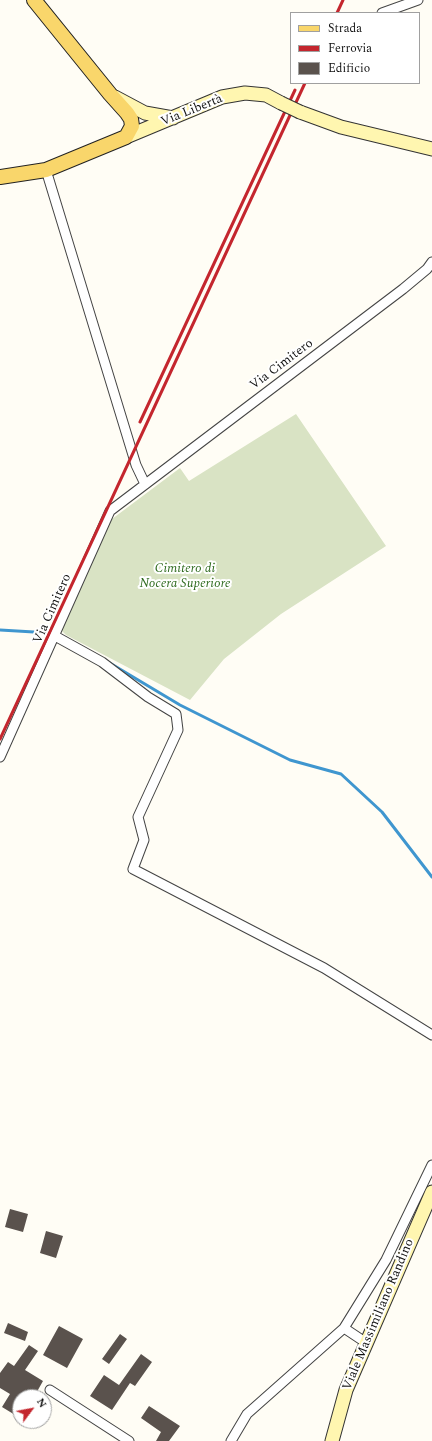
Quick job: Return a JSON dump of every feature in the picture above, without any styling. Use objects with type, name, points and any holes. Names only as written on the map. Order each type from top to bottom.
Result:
[{"type":"main road","points":[[34,0],[131,119],[132,126],[126,137]]},
{"type":"main road","name":"Via Libertà","points":[[0,177],[46,170],[222,97],[245,93],[266,95],[300,112],[340,127],[432,149]]},
{"type":"main road","points":[[110,94],[145,113],[173,118]]},
{"type":"main road","name":"Viale Massimiliano Randino","points":[[332,1441],[346,1390],[365,1342],[432,1192]]},
{"type":"street","points":[[385,12],[418,0]]},
{"type":"street","points":[[46,170],[136,465],[145,484]]},
{"type":"street","name":"Via Cimitero","points":[[0,756],[110,511],[397,294],[427,270],[432,262]]},
{"type":"street","points":[[55,636],[102,662],[148,697],[176,714],[178,730],[138,818],[144,840],[133,869],[324,968],[432,1036]]},
{"type":"street","points":[[231,1441],[247,1414],[344,1328],[386,1260],[432,1165]]},
{"type":"street","points":[[344,1328],[365,1342]]},
{"type":"street","points":[[52,1391],[130,1441]]},
{"type":"green space","name":"Cimitero di Nocera Superiore","points":[[296,414],[386,546],[281,614],[224,659],[190,700],[66,635],[62,631],[63,625],[108,522],[180,468],[189,481]]},
{"type":"building","points":[[10,1209],[28,1214],[23,1232],[5,1227]]},
{"type":"building","points":[[46,1231],[63,1236],[56,1258],[40,1253]]},
{"type":"building","points":[[8,1323],[28,1332],[25,1341],[4,1333]]},
{"type":"building","points":[[59,1326],[83,1339],[67,1368],[43,1355]]},
{"type":"building","points":[[120,1334],[127,1339],[109,1364],[102,1359]]},
{"type":"building","points":[[29,1345],[38,1351],[25,1370],[43,1381],[38,1389],[12,1389],[12,1413],[2,1407],[10,1394],[0,1388],[0,1373],[8,1362],[14,1366]]},
{"type":"building","points":[[141,1354],[152,1362],[135,1386],[130,1383],[112,1410],[90,1396],[104,1375],[119,1385]]},
{"type":"building","points":[[149,1406],[180,1426],[169,1441],[156,1441],[161,1432],[141,1418]]},
{"type":"waterway","points":[[0,630],[34,632]]},
{"type":"waterway","points":[[108,662],[180,705],[290,760],[341,774],[382,812],[432,877]]},
{"type":"railway","points":[[337,12],[343,0]]},
{"type":"railway","points":[[0,739],[305,84]]},
{"type":"railway","points":[[140,422],[295,90]]}]
